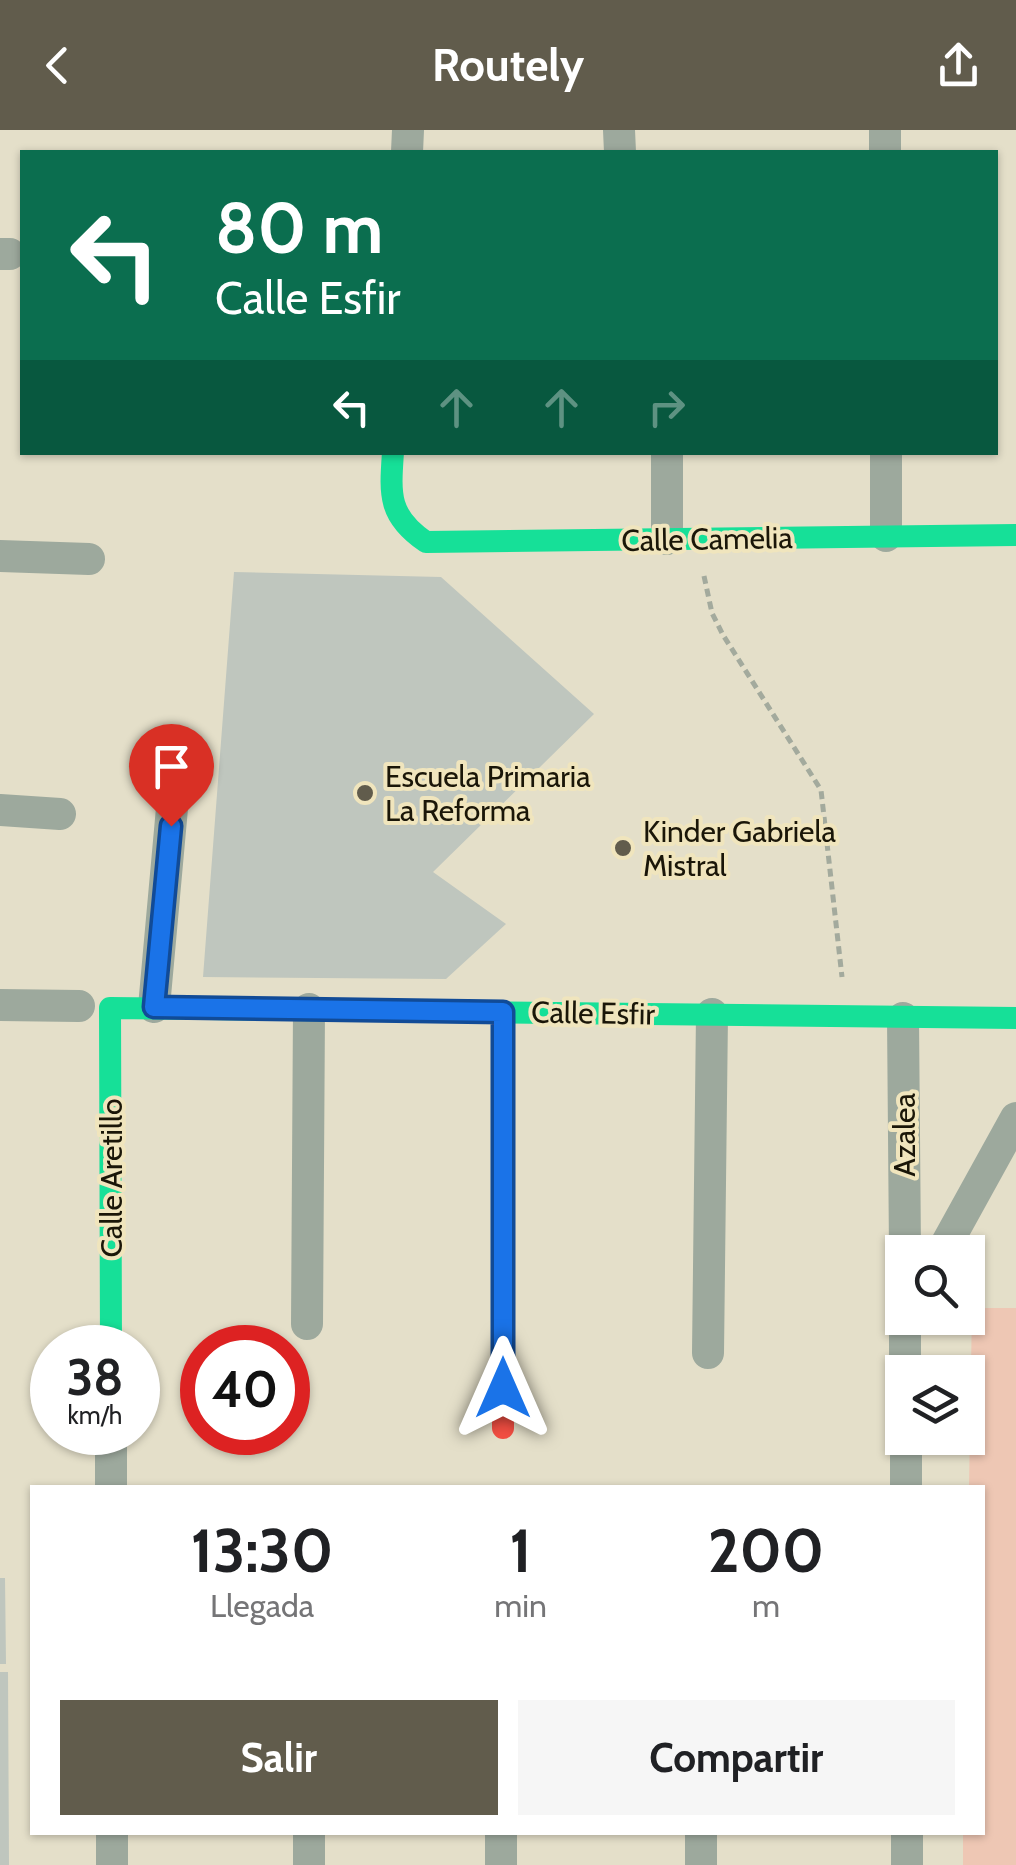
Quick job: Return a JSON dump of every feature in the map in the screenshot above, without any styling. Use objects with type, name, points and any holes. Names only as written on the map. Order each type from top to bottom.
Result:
[{"type":"street","name":"Calle Camelia","points":[[393,455],[390,497],[402,527],[426,542],[1016,535]]},
{"type":"street","points":[[667,455],[667,539]]},
{"type":"street","points":[[886,455],[886,536]]},
{"type":"street","points":[[0,556],[89,559]]},
{"type":"street","points":[[154,1007],[177,753]]},
{"type":"street","points":[[0,810],[60,814]]},
{"type":"street","name":"Calle Esfir","points":[[0,1005],[1016,1018]]},
{"type":"street","name":"Calle Aretillo","points":[[94,1007],[110,1325]]},
{"type":"street","points":[[307,1324],[310,1009]]},
{"type":"street","points":[[503,1012],[503,1428]]},
{"type":"street","points":[[708,1353],[712,1014]]},
{"type":"street","name":"Azalea","points":[[903,1018],[905,1235]]},
{"type":"street","points":[[951,1235],[1016,1118]]},
{"type":"street","points":[[111,1455],[111,1485]]},
{"type":"street","points":[[906,1455],[906,1485]]},
{"type":"street","points":[[112,1835],[112,1865]]},
{"type":"street","points":[[309,1835],[309,1865]]},
{"type":"street","points":[[501,1835],[501,1865]]},
{"type":"street","points":[[701,1865],[702,1835]]},
{"type":"street","points":[[907,1835],[907,1865]]},
{"type":"path","points":[[704,539],[704,578],[712,613],[820,790],[846,1015]]},
{"type":"shaded area","points":[[985,1308],[1016,1308],[1016,1865],[963,1865],[963,1835],[985,1835],[985,1485],[969,1485],[970,1455],[985,1455],[985,1355],[971,1355],[972,1335],[985,1335]]},
{"type":"building","name":"Escuela Primaria La Reforma","points":[[234,572],[441,577],[594,714],[433,872],[506,924],[446,979],[203,977]]},
{"type":"building","points":[[0,1578],[5,1578],[6,1664],[0,1664]]},
{"type":"building","points":[[0,1672],[8,1672],[9,1865],[0,1865]]},
{"type":"traffic: fast","points":[[393,455],[394,503],[404,523],[426,542],[1016,535]]},
{"type":"traffic: fast","points":[[111,1325],[110,1008],[1016,1018]]},
{"type":"traffic: jam","points":[[503,1012],[503,1428]]},
{"type":"place","name":"Escuela Primaria La Reforma","points":[[365,793]]},
{"type":"place","name":"Kinder Gabriela Mistral","points":[[623,848]]},
{"type":"route","points":[[171,826],[154,1007],[503,1012],[503,1388]]}]
